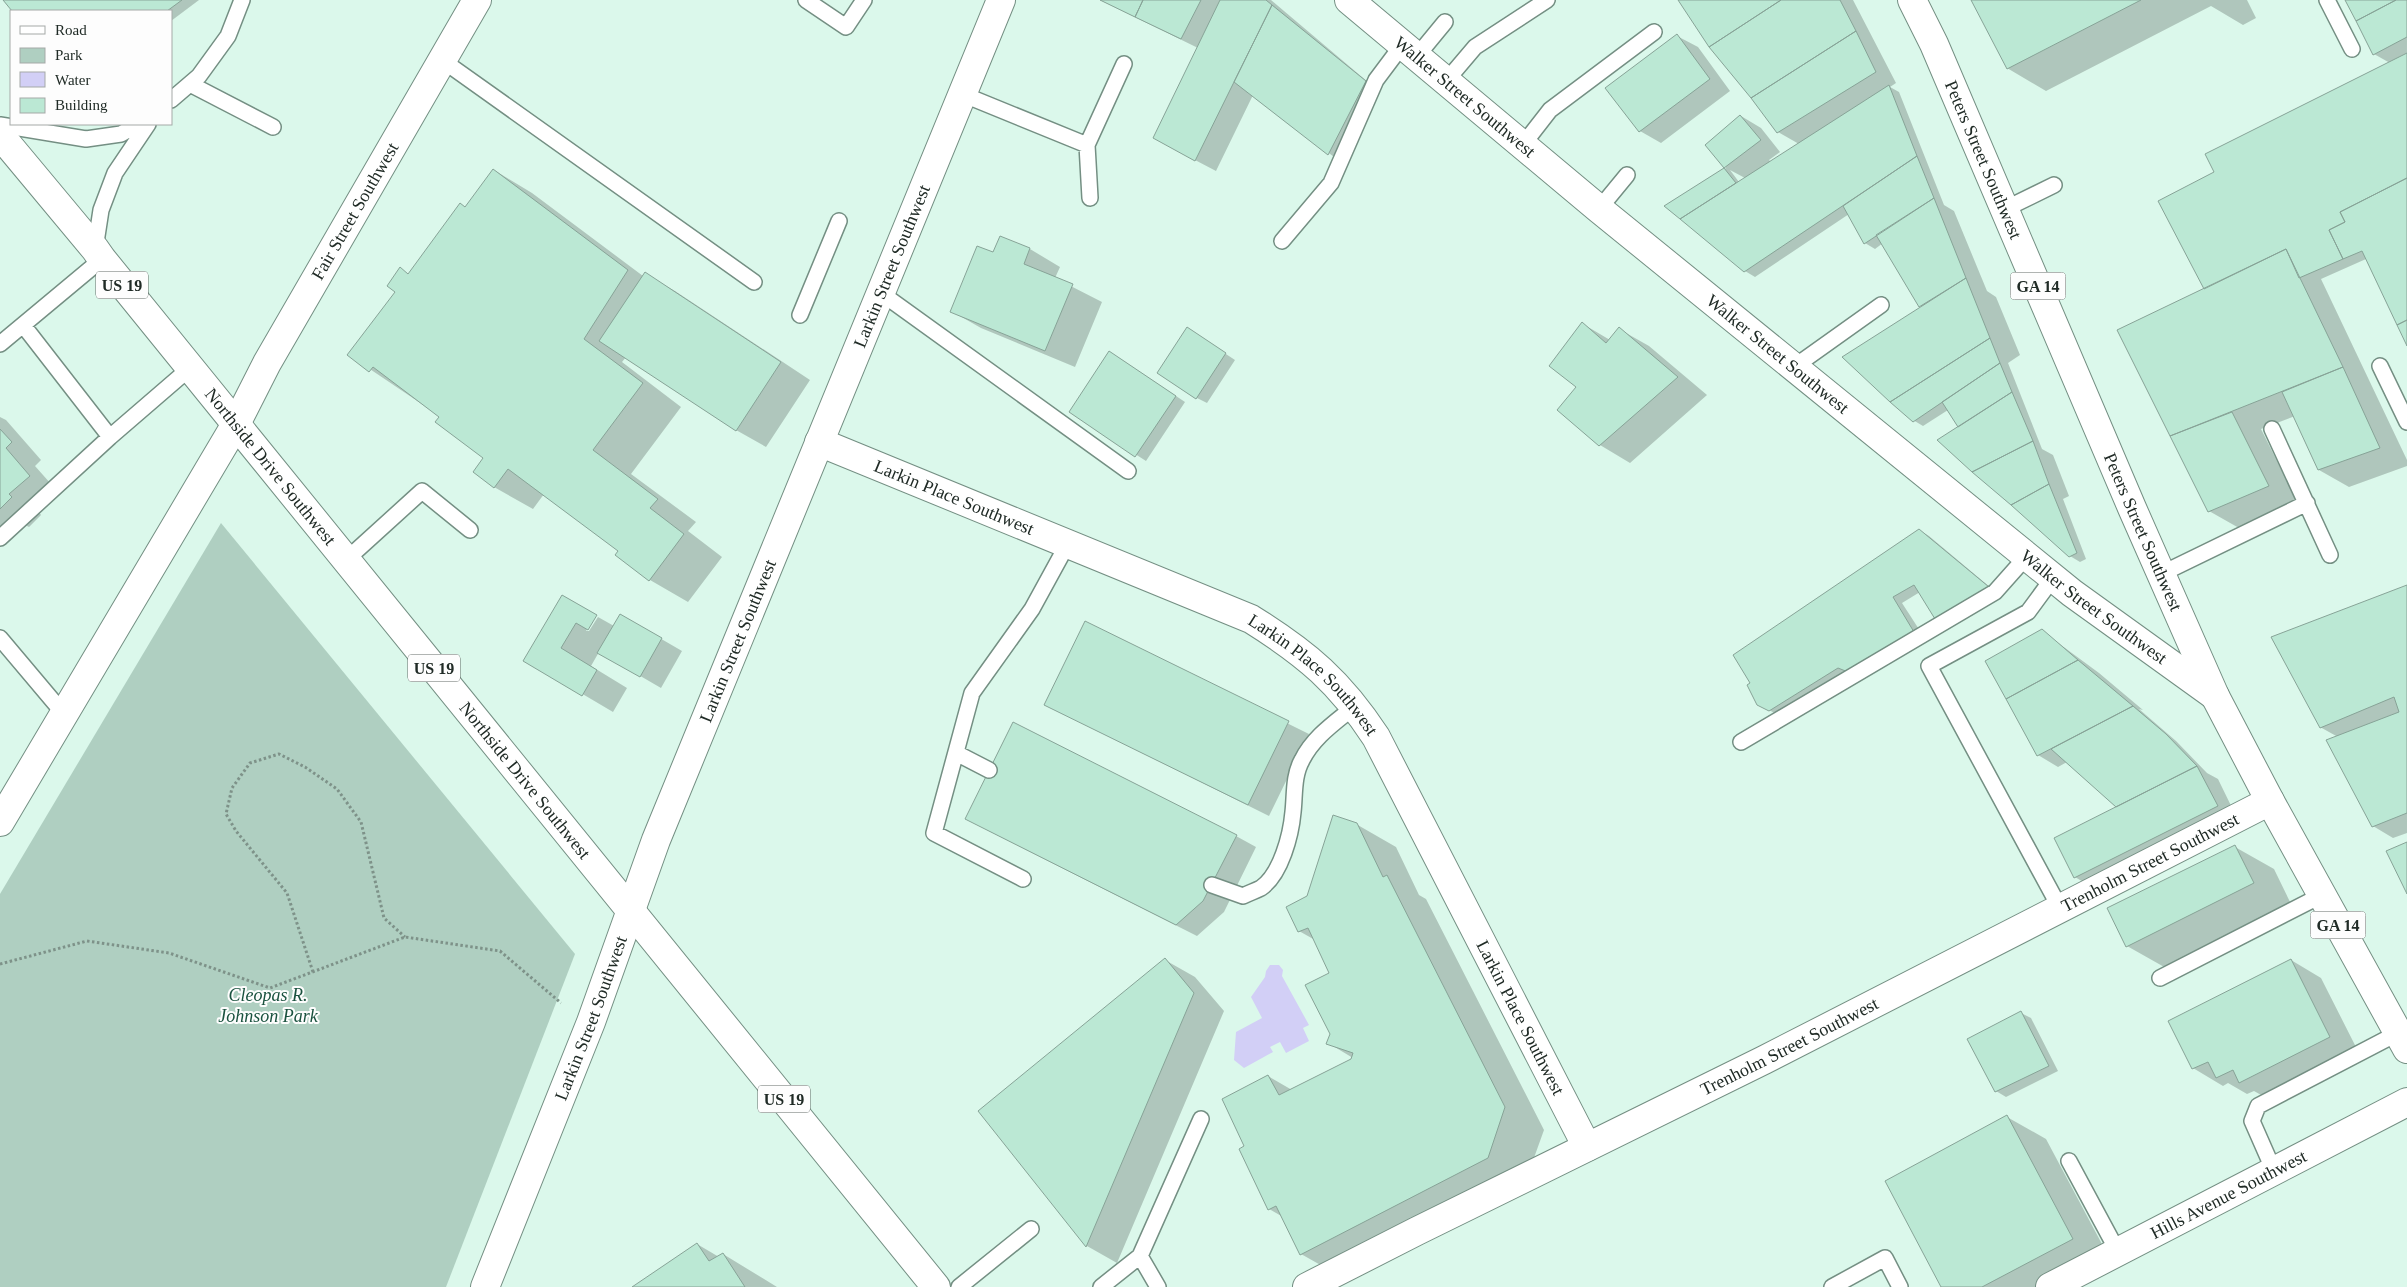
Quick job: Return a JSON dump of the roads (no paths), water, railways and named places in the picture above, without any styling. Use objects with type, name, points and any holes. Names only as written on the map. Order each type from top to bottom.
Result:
[{"type":"street","name":"Larkin Street Southwest","points":[[485,1287],[591,1022],[656,840],[1001,0]]},
{"type":"street","name":"Walker Street Southwest","points":[[1349,0],[1522,146],[2053,578],[2215,696]]},
{"type":"street","name":"Peters Street Southwest","points":[[1912,0],[1934,44],[2215,696],[2270,801],[2403,1041]]},
{"type":"street","name":"Fair Street Southwest","points":[[0,822],[236,424],[267,363],[475,1]]},
{"type":"street","name":"Northside Drive Southwest","points":[[0,136],[98,254],[936,1287]]},
{"type":"street","name":"Larkin Place Southwest","points":[[819,442],[1251,619],[1292,644],[1324,672],[1355,706],[1376,738],[1587,1147]]},
{"type":"street","name":"Trenholm Street Southwest","points":[[1307,1287],[1773,1056],[2270,801]]},
{"type":"street","name":"Hills Avenue Southwest","points":[[2050,1287],[2407,1102]]},
{"type":"lane","points":[[172,99],[199,76],[228,36],[242,0]]},
{"type":"lane","points":[[806,0],[846,27],[864,0]]},
{"type":"lane","points":[[1446,80],[1474,47],[1547,0]]},
{"type":"lane","points":[[2327,0],[2352,49]]},
{"type":"lane","points":[[1282,241],[1331,183],[1376,80],[1445,22]]},
{"type":"lane","points":[[1522,146],[1550,110],[1654,32]]},
{"type":"lane","points":[[442,60],[754,282]]},
{"type":"lane","points":[[1090,198],[1087,145],[1124,64]]},
{"type":"lane","points":[[190,84],[274,127]]},
{"type":"lane","points":[[962,94],[1087,145]]},
{"type":"lane","points":[[0,125],[86,138],[121,134],[136,125]]},
{"type":"lane","points":[[0,344],[23,325],[98,254],[101,210],[115,173],[147,125]]},
{"type":"lane","points":[[1599,209],[1628,176]]},
{"type":"lane","points":[[2005,209],[2054,185]]},
{"type":"lane","points":[[800,315],[839,221]]},
{"type":"lane","points":[[881,293],[1128,471]]},
{"type":"lane","points":[[1794,367],[1882,305]]},
{"type":"lane","points":[[23,325],[110,437]]},
{"type":"lane","points":[[2380,366],[2407,422]]},
{"type":"lane","points":[[0,538],[110,437],[190,368]]},
{"type":"lane","points":[[2272,429],[2330,555]]},
{"type":"lane","points":[[346,560],[422,491],[470,530]]},
{"type":"lane","points":[[2161,574],[2307,503]]},
{"type":"lane","points":[[1023,879],[934,833],[972,692],[1032,609],[1067,544]]},
{"type":"lane","points":[[1741,742],[1995,592],[2027,556]]},
{"type":"lane","points":[[2053,578],[2028,612],[1929,666],[2060,908]]},
{"type":"lane","points":[[0,638],[64,714]]},
{"type":"lane","points":[[1212,885],[1243,896],[1262,887],[1277,867],[1288,843],[1293,812],[1294,787],[1301,761],[1316,738],[1355,706]]},
{"type":"lane","points":[[956,753],[989,770]]},
{"type":"lane","points":[[2160,978],[2322,895]]},
{"type":"lane","points":[[2274,1171],[2252,1121],[2258,1106],[2403,1041]]},
{"type":"lane","points":[[1101,1287],[1140,1256],[1201,1119]]},
{"type":"lane","points":[[2069,1161],[2118,1252]]},
{"type":"lane","points":[[959,1287],[1031,1229]]},
{"type":"lane","points":[[1140,1256],[1158,1287]]},
{"type":"lane","points":[[1832,1287],[1885,1258],[1900,1287]]},
{"type":"water","points":[[1270,965],[1279,965],[1283,970],[1282,976],[1309,1025],[1303,1028],[1309,1041],[1286,1053],[1280,1042],[1270,1047],[1273,1052],[1244,1068],[1234,1060],[1236,1032],[1262,1018],[1251,997],[1265,977]]},
{"type":"park label","name":"Cleopas R. Johnson Park","points":[[268,1005]]}]
